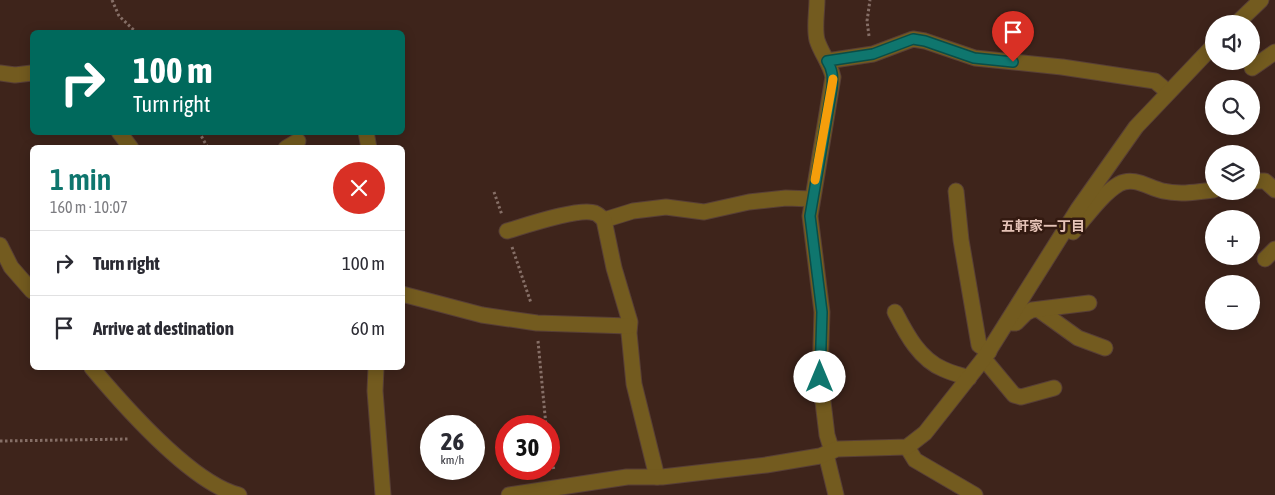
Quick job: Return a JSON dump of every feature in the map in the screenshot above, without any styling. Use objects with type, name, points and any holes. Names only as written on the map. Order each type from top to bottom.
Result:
[{"type":"street","points":[[817,0],[817,39],[830,66],[833,77],[810,216],[822,312],[820,377],[836,495]]},
{"type":"street","points":[[1245,15],[1261,0]]},
{"type":"street","points":[[827,61],[873,54],[913,39],[925,41],[974,58],[1062,67],[1155,81],[1168,92]]},
{"type":"street","points":[[1260,62],[1275,52]]},
{"type":"street","points":[[509,495],[627,477],[657,477],[766,465],[820,456],[837,449],[907,447],[925,433],[986,355],[1066,228],[1136,127],[1205,54]]},
{"type":"street","points":[[0,74],[30,73]]},
{"type":"street","points":[[1260,180],[1265,180],[1275,190]]},
{"type":"street","points":[[1066,228],[1073,232],[1108,192],[1120,184],[1129,181],[1164,191],[1189,193],[1205,191]]},
{"type":"street","points":[[956,190],[961,240],[980,345],[1014,395],[1021,397],[1054,388]]},
{"type":"street","points":[[604,220],[633,211],[666,207],[704,212],[749,202],[786,198],[812,199]]},
{"type":"street","points":[[507,231],[586,211],[594,212],[604,220],[614,268],[630,322],[634,384],[657,477]]},
{"type":"street","points":[[0,245],[11,266],[30,289]]},
{"type":"street","points":[[405,295],[482,315],[518,320],[630,326]]},
{"type":"street","points":[[1008,322],[1016,323],[1026,313],[1039,310],[1089,304]]},
{"type":"street","points":[[1039,310],[1078,338],[1104,348]]},
{"type":"street","points":[[895,312],[906,334],[922,354],[941,368],[969,378]]},
{"type":"street","points":[[94,370],[152,433],[200,477],[239,495]]},
{"type":"street","points":[[376,370],[376,400],[384,495]]},
{"type":"street","points":[[907,447],[915,460],[975,495]]},
{"type":"path","points":[[112,0],[119,16],[134,30]]},
{"type":"path","points":[[870,0],[867,21],[873,54]]},
{"type":"path","points":[[0,441],[140,439],[152,433]]},
{"type":"path","points":[[556,480],[557,487]]},
{"type":"slow traffic","points":[[815,180],[833,79]]},
{"type":"district","name":"五軒家一丁目","points":[[1043,226]]},
{"type":"route","points":[[820,377],[822,312],[810,216],[811,201],[832,88],[833,77],[827,61],[873,54],[913,39],[925,41],[974,58],[1013,62]]}]
